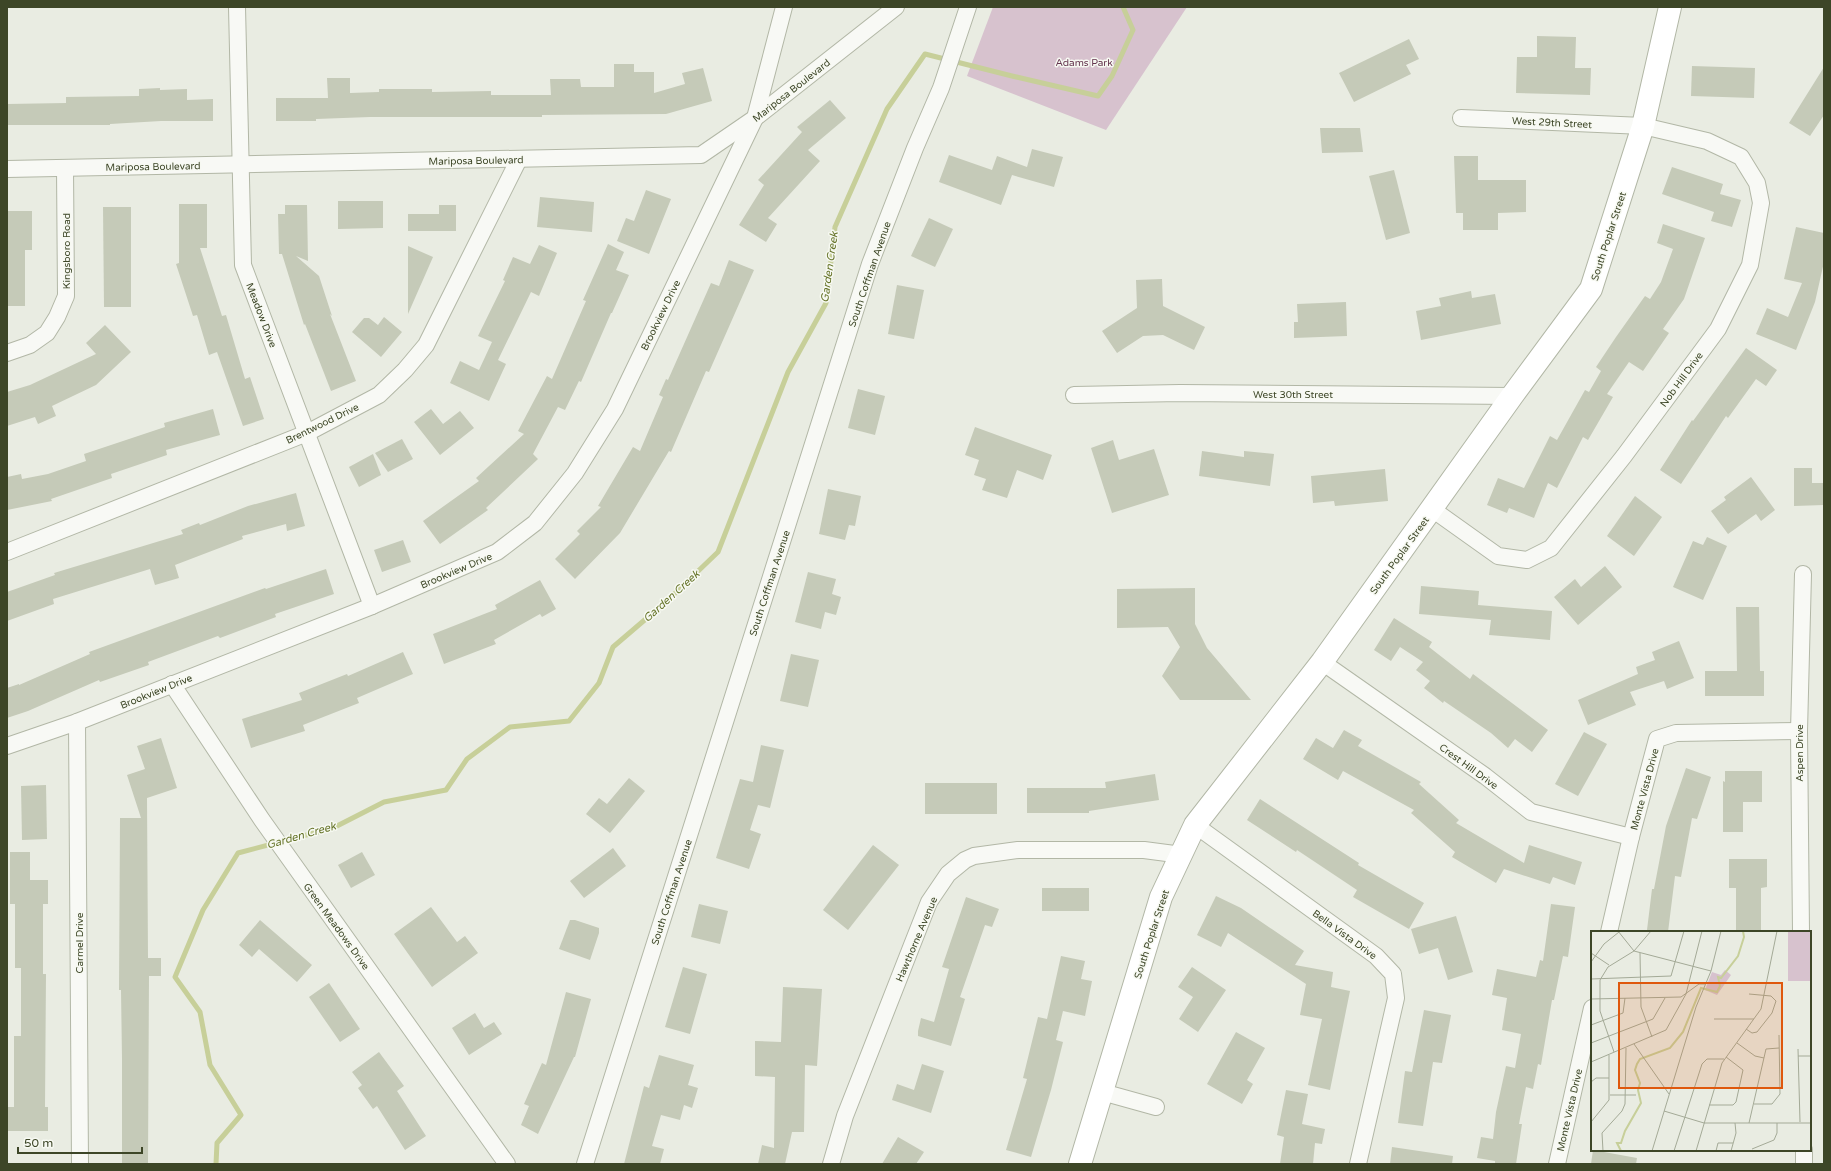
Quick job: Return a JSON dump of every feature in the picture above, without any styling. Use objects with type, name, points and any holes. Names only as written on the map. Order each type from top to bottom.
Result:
[{"type":"main road","name":"South Poplar Street","points":[[1080,1164],[1161,897],[1195,825],[1322,662],[1512,396],[1591,289],[1643,126],[1670,7]]},
{"type":"street","name":"Meadow Drive","points":[[236,7],[243,265],[372,606]]},
{"type":"street","name":"Brookview Drive","points":[[7,746],[77,722],[372,606],[497,552],[535,523],[575,473],[615,409],[755,118],[784,7]]},
{"type":"street","name":"Mariposa Boulevard","points":[[7,169],[701,155],[755,118],[896,7]]},
{"type":"street","name":"South Coffman Avenue","points":[[585,1164],[870,264],[915,148],[942,88],[957,41],[965,8]]},
{"type":"street","name":"West 29th Street","points":[[1461,118],[1643,126]]},
{"type":"street","name":"Nob Hill Drive","points":[[1432,509],[1498,556],[1527,560],[1552,548],[1624,456],[1718,329],[1750,265],[1761,203],[1757,183],[1742,157],[1707,141],[1643,126]]},
{"type":"street","name":"Brentwood Drive","points":[[7,552],[307,433],[379,395],[406,370],[426,345],[519,159]]},
{"type":"street","name":"Kingsboro Road","points":[[7,353],[30,345],[47,333],[57,317],[66,296],[65,168]]},
{"type":"street","name":"West 30th Street","points":[[1074,395],[1188,393],[1512,396]]},
{"type":"street","name":"Aspen Drive","points":[[1801,931],[1799,731],[1803,574]]},
{"type":"street","name":"Crest Hill Drive","points":[[1322,662],[1485,776],[1531,812],[1631,838]]},
{"type":"street","name":"Green Meadows Drive","points":[[172,684],[262,820],[507,1164]]},
{"type":"street","name":"Carmel Drive","points":[[77,722],[80,1164]]},
{"type":"street","name":"Monte Vista Drive","points":[[1609,931],[1631,838],[1657,739],[1676,733],[1799,731]]},
{"type":"street","name":"Bella Vista Drive","points":[[1195,825],[1376,956],[1393,974],[1396,998],[1358,1164]]},
{"type":"street","name":"Hawthorne Avenue","points":[[831,1164],[846,1116],[917,931],[929,902],[948,874],[965,860],[974,856],[1018,850],[1144,850],[1182,854]]},
{"type":"street","name":"Monte Vista Drive","points":[[1557,1164],[1591,1012]]},
{"type":"street","points":[[1102,1092],[1156,1107]]},
{"type":"street","points":[[1804,1151],[1804,1164]]},
{"type":"green space","name":"Adams Park","points":[[993,7],[1187,7],[1106,130],[967,76]]},
{"type":"building","points":[[1537,36],[1576,37],[1575,68],[1591,68],[1590,95],[1516,93],[1517,57],[1537,57]]},
{"type":"building","points":[[1409,39],[1419,59],[1406,65],[1411,74],[1354,102],[1339,73]]},
{"type":"building","points":[[614,64],[634,64],[634,72],[654,72],[654,93],[685,84],[682,73],[703,68],[712,101],[666,114],[542,115],[542,117],[370,117],[316,119],[316,121],[276,121],[276,98],[328,98],[327,78],[350,78],[350,93],[379,92],[379,89],[432,89],[432,92],[491,91],[491,95],[551,95],[550,79],[580,79],[581,87],[614,87]]},
{"type":"building","points":[[1692,66],[1755,68],[1754,98],[1691,96]]},
{"type":"building","points":[[1824,67],[1824,115],[1810,136],[1789,123]]},
{"type":"building","points":[[160,88],[160,90],[187,89],[187,100],[213,99],[213,121],[161,121],[110,125],[7,125],[7,104],[66,103],[66,97],[139,96],[139,89]]},
{"type":"building","points":[[830,100],[846,118],[808,150],[820,161],[768,218],[777,224],[766,242],[739,225],[764,185],[758,180],[802,132],[797,127]]},
{"type":"building","points":[[1320,128],[1360,128],[1363,152],[1322,153]]},
{"type":"building","points":[[1032,149],[1063,157],[1054,187],[1012,175],[1001,205],[939,182],[949,155],[992,170],[997,156],[1027,167]]},
{"type":"building","points":[[1454,156],[1478,156],[1478,180],[1526,180],[1526,212],[1498,213],[1498,230],[1463,230],[1463,213],[1456,213]]},
{"type":"building","points":[[1672,167],[1723,184],[1720,194],[1741,200],[1732,227],[1711,221],[1714,212],[1662,194]]},
{"type":"building","points":[[1394,170],[1410,233],[1386,240],[1369,176]]},
{"type":"building","points":[[646,190],[671,199],[649,254],[617,241],[626,218],[634,221]]},
{"type":"building","points":[[540,197],[594,202],[592,232],[537,227]]},
{"type":"building","points":[[338,201],[383,201],[383,228],[338,229]]},
{"type":"building","points":[[179,204],[207,204],[207,248],[200,248],[222,316],[226,315],[245,379],[250,377],[264,419],[243,426],[217,352],[209,355],[197,315],[193,316],[176,264],[179,263]]},
{"type":"building","points":[[285,205],[307,205],[308,261],[296,256],[319,276],[332,316],[330,314],[356,381],[331,391],[305,324],[304,325],[282,254],[279,254],[278,214],[285,214]]},
{"type":"building","points":[[439,205],[456,205],[456,231],[408,231],[408,214],[439,214]]},
{"type":"building","points":[[103,207],[131,207],[131,307],[104,307]]},
{"type":"building","points":[[7,211],[32,211],[32,250],[25,250],[25,306],[7,306]]},
{"type":"building","points":[[929,218],[953,229],[935,267],[911,256]]},
{"type":"building","points":[[1663,224],[1705,238],[1684,299],[1663,329],[1669,333],[1643,371],[1629,362],[1607,394],[1613,397],[1588,440],[1583,437],[1557,488],[1548,483],[1534,518],[1509,508],[1507,513],[1487,505],[1498,478],[1524,488],[1550,436],[1557,440],[1585,390],[1589,392],[1601,371],[1596,367],[1645,296],[1650,299],[1661,282],[1673,249],[1657,243]]},
{"type":"building","points":[[1796,227],[1824,233],[1824,262],[1815,302],[1796,350],[1756,334],[1767,308],[1788,317],[1802,283],[1784,279]]},
{"type":"building","points":[[608,244],[624,252],[616,270],[629,275],[581,382],[579,381],[565,410],[558,407],[533,454],[538,459],[486,508],[488,510],[440,544],[423,521],[479,481],[476,478],[524,434],[518,431],[547,376],[552,379],[586,301],[583,300]]},
{"type":"building","points":[[539,245],[557,253],[539,296],[531,292],[498,360],[506,364],[489,401],[450,383],[460,361],[479,370],[492,342],[478,336],[505,281],[503,280],[513,257],[530,264]]},
{"type":"building","points":[[408,246],[433,257],[408,314]]},
{"type":"building","points":[[729,260],[754,270],[709,372],[706,371],[671,452],[669,451],[620,533],[575,579],[555,559],[580,534],[577,531],[601,507],[598,506],[633,447],[640,451],[663,397],[659,395],[666,379],[668,380],[711,283],[719,286]]},
{"type":"building","points":[[1162,279],[1163,306],[1205,327],[1194,350],[1163,335],[1143,336],[1117,353],[1102,331],[1137,308],[1136,280]]},
{"type":"building","points":[[897,285],[924,290],[914,339],[888,334]]},
{"type":"building","points":[[1471,291],[1472,298],[1495,294],[1501,324],[1421,340],[1416,311],[1441,306],[1439,298]]},
{"type":"building","points":[[1346,302],[1347,336],[1294,338],[1294,322],[1298,322],[1297,304]]},
{"type":"building","points":[[384,317],[402,332],[381,357],[352,332],[364,318],[369,318],[378,325]]},
{"type":"building","points":[[105,325],[131,352],[96,385],[52,406],[56,416],[38,424],[35,417],[7,426],[7,392],[30,385],[96,354],[86,343]]},
{"type":"building","points":[[1746,348],[1777,370],[1766,386],[1756,379],[1728,418],[1726,416],[1681,484],[1660,470],[1692,420],[1693,421]]},
{"type":"building","points":[[858,389],[885,396],[875,435],[848,428]]},
{"type":"building","points":[[213,409],[220,435],[166,450],[167,455],[111,474],[112,478],[51,499],[52,501],[7,510],[7,477],[21,474],[22,479],[48,474],[86,461],[84,454],[165,427],[164,423]]},
{"type":"building","points":[[431,409],[443,424],[460,411],[474,428],[440,455],[414,422]]},
{"type":"building","points":[[975,427],[1052,455],[1043,480],[1017,470],[1007,498],[982,490],[986,479],[974,475],[979,460],[965,455]]},
{"type":"building","points":[[402,439],[413,459],[388,472],[375,453]]},
{"type":"building","points":[[1113,440],[1119,460],[1154,449],[1169,495],[1112,513],[1091,448]]},
{"type":"building","points":[[1202,451],[1244,457],[1244,451],[1274,454],[1270,486],[1199,476]]},
{"type":"building","points":[[373,454],[381,475],[359,487],[349,467]]},
{"type":"building","points":[[1794,468],[1812,468],[1812,483],[1824,483],[1824,505],[1794,506]]},
{"type":"building","points":[[1385,469],[1388,501],[1335,506],[1334,501],[1313,503],[1311,476]]},
{"type":"building","points":[[1751,477],[1775,510],[1761,521],[1756,514],[1728,534],[1711,511],[1726,500],[1724,497]]},
{"type":"building","points":[[828,489],[861,496],[855,526],[849,525],[845,540],[819,534]]},
{"type":"building","points":[[296,493],[305,526],[287,531],[286,524],[242,536],[243,539],[175,565],[179,578],[155,585],[150,569],[53,599],[54,604],[7,621],[7,592],[55,575],[54,573],[183,534],[181,530],[199,523],[200,525],[248,506]]},
{"type":"building","points":[[1635,496],[1662,517],[1634,556],[1607,536]]},
{"type":"building","points":[[1707,537],[1727,546],[1703,600],[1673,587],[1693,541],[1703,545]]},
{"type":"building","points":[[403,540],[411,562],[382,572],[374,550]]},
{"type":"building","points":[[1605,566],[1622,587],[1578,625],[1554,597],[1575,579],[1581,587]]},
{"type":"building","points":[[326,569],[334,594],[275,614],[276,617],[220,638],[218,636],[148,662],[149,665],[100,682],[99,680],[28,711],[7,718],[7,688],[19,685],[90,654],[89,652],[265,588],[266,589]]},
{"type":"building","points":[[808,572],[836,579],[832,594],[841,597],[836,615],[825,612],[821,629],[795,622]]},
{"type":"building","points":[[540,580],[556,609],[542,617],[540,614],[494,640],[496,644],[444,664],[433,634],[497,609],[495,605]]},
{"type":"building","points":[[1421,586],[1479,591],[1478,605],[1552,611],[1550,640],[1489,635],[1491,620],[1419,614]]},
{"type":"building","points":[[1195,588],[1195,624],[1207,648],[1251,700],[1180,700],[1162,676],[1180,647],[1168,627],[1117,628],[1117,589]]},
{"type":"building","points":[[1736,607],[1759,607],[1760,671],[1764,671],[1764,696],[1705,696],[1705,671],[1737,671]]},
{"type":"building","points":[[1394,618],[1432,642],[1429,647],[1470,679],[1473,674],[1548,730],[1532,752],[1515,739],[1508,748],[1491,733],[1444,701],[1443,703],[1424,688],[1430,681],[1416,670],[1423,662],[1400,647],[1391,661],[1374,650]]},
{"type":"building","points":[[1679,641],[1694,678],[1667,689],[1664,681],[1630,692],[1636,705],[1588,725],[1578,700],[1638,674],[1636,667],[1655,660],[1652,652]]},
{"type":"building","points":[[403,652],[413,674],[357,698],[359,703],[303,725],[305,731],[251,748],[242,719],[302,700],[299,693],[347,674],[348,676]]},
{"type":"building","points":[[791,654],[819,660],[808,707],[780,701]]},
{"type":"building","points":[[1344,730],[1362,740],[1358,746],[1421,782],[1419,784],[1459,820],[1456,823],[1524,863],[1529,845],[1582,862],[1575,885],[1553,877],[1550,884],[1504,869],[1496,883],[1452,857],[1455,852],[1411,813],[1414,810],[1343,771],[1338,780],[1303,759],[1316,738],[1333,748]]},
{"type":"building","points":[[1584,732],[1607,744],[1578,796],[1555,784]]},
{"type":"building","points":[[161,738],[177,788],[147,798],[148,958],[161,958],[161,976],[149,976],[148,1164],[122,1164],[121,990],[119,990],[120,818],[141,818],[127,775],[145,769],[137,746]]},
{"type":"building","points":[[761,745],[784,750],[770,808],[758,805],[750,830],[761,834],[749,869],[716,858],[740,779],[753,782]]},
{"type":"building","points":[[1686,768],[1711,777],[1697,819],[1692,818],[1681,877],[1675,876],[1668,931],[1647,930],[1652,889],[1654,889],[1666,826]]},
{"type":"building","points":[[1725,771],[1762,771],[1762,802],[1743,802],[1743,832],[1723,832],[1723,781],[1725,782]]},
{"type":"building","points":[[1155,774],[1159,800],[1089,811],[1089,813],[1027,813],[1027,788],[1106,788],[1105,782]]},
{"type":"building","points":[[629,778],[645,791],[610,833],[586,814],[599,798],[607,804]]},
{"type":"building","points":[[925,783],[997,783],[997,814],[925,814]]},
{"type":"building","points":[[46,785],[47,839],[22,840],[21,786]]},
{"type":"building","points":[[1260,799],[1359,863],[1358,865],[1424,903],[1409,929],[1353,897],[1357,890],[1297,850],[1296,852],[1247,820]]},
{"type":"building","points":[[873,845],[899,865],[848,930],[823,910]]},
{"type":"building","points":[[613,848],[626,866],[584,898],[570,881]]},
{"type":"building","points":[[10,852],[30,852],[30,880],[48,880],[48,904],[43,904],[43,974],[46,974],[45,1107],[48,1107],[48,1131],[7,1131],[7,1107],[14,1107],[14,1036],[21,1036],[21,968],[15,968],[15,904],[10,904]]},
{"type":"building","points":[[362,852],[375,875],[351,888],[338,865]]},
{"type":"building","points":[[1729,859],[1767,859],[1767,887],[1761,888],[1761,931],[1736,931],[1736,888],[1729,888]]},
{"type":"building","points":[[1042,888],[1089,888],[1089,911],[1042,911]]},
{"type":"building","points":[[1216,896],[1241,908],[1304,951],[1295,965],[1333,972],[1331,987],[1350,991],[1330,1090],[1308,1085],[1322,1019],[1300,1015],[1306,984],[1228,933],[1221,947],[1197,935]]},
{"type":"building","points":[[966,897],[999,909],[992,927],[985,925],[960,997],[965,999],[951,1046],[918,1036],[918,1031],[921,1018],[934,1022],[949,969],[942,967]]},
{"type":"building","points":[[699,904],[728,911],[720,944],[691,937]]},
{"type":"building","points":[[1551,904],[1575,907],[1568,957],[1563,956],[1554,1000],[1552,1000],[1541,1065],[1538,1064],[1533,1089],[1526,1087],[1519,1124],[1522,1124],[1516,1164],[1495,1164],[1495,1161],[1477,1158],[1481,1137],[1493,1139],[1496,1112],[1506,1066],[1515,1068],[1521,1034],[1502,1030],[1507,998],[1492,995],[1497,969],[1536,977],[1540,960],[1543,961]]},
{"type":"building","points":[[431,907],[457,942],[465,936],[478,953],[432,987],[394,934]]},
{"type":"building","points":[[1456,916],[1473,972],[1448,980],[1438,948],[1419,954],[1411,929]]},
{"type":"building","points":[[260,920],[312,965],[297,982],[259,949],[252,957],[239,945]]},
{"type":"building","points":[[570,920],[575,920],[599,928],[599,933],[590,960],[559,949]]},
{"type":"building","points":[[1061,956],[1085,961],[1081,979],[1092,981],[1085,1016],[1063,1011],[1056,1040],[1063,1042],[1051,1090],[1031,1157],[1006,1150],[1027,1079],[1023,1078],[1038,1017],[1047,1019]]},
{"type":"building","points":[[683,967],[707,974],[690,1034],[665,1027]]},
{"type":"building","points":[[1192,967],[1226,990],[1198,1032],[1179,1019],[1193,997],[1178,987]]},
{"type":"building","points":[[329,983],[360,1029],[340,1042],[309,997]]},
{"type":"building","points":[[783,987],[822,989],[817,1066],[805,1065],[804,1132],[792,1132],[785,1164],[758,1164],[762,1145],[774,1148],[775,1077],[755,1076],[755,1041],[781,1042]]},
{"type":"building","points":[[566,992],[591,999],[575,1057],[538,1134],[521,1125],[529,1106],[524,1104],[542,1063],[546,1065]]},
{"type":"building","points":[[1424,1010],[1451,1015],[1442,1063],[1433,1062],[1423,1126],[1398,1123],[1405,1071],[1412,1072]]},
{"type":"building","points":[[475,1013],[484,1028],[494,1022],[502,1034],[469,1055],[452,1028]]},
{"type":"building","points":[[1236,1032],[1265,1048],[1247,1080],[1253,1084],[1242,1104],[1207,1084]]},
{"type":"building","points":[[379,1052],[404,1086],[397,1091],[426,1136],[405,1150],[377,1106],[373,1109],[358,1088],[362,1085],[352,1072]]},
{"type":"building","points":[[659,1055],[694,1065],[688,1085],[698,1088],[692,1108],[684,1105],[680,1120],[661,1115],[652,1146],[664,1149],[660,1164],[624,1164],[644,1086],[649,1088]]},
{"type":"building","points":[[922,1064],[944,1071],[931,1113],[892,1100],[897,1084],[914,1090]]},
{"type":"building","points":[[1286,1090],[1308,1094],[1302,1124],[1325,1129],[1322,1144],[1315,1143],[1313,1164],[1280,1164],[1284,1137],[1277,1135]]},
{"type":"building","points":[[898,1137],[924,1152],[916,1164],[882,1164]]},
{"type":"building","points":[[1392,1147],[1453,1156],[1452,1164],[1390,1164]]},
{"type":"building","points":[[1593,1151],[1637,1158],[1636,1164],[1591,1164]]},
{"type":"waterway","name":"Garden Creek","points":[[216,1164],[217,1143],[241,1115],[210,1065],[200,1012],[175,977],[203,910],[238,853],[333,828],[384,802],[446,790],[467,759],[510,727],[569,721],[599,683],[613,647],[668,600],[718,552],[788,372],[826,303],[835,227],[887,109],[925,54],[1098,96],[1112,76],[1133,30],[1123,7]]}]
